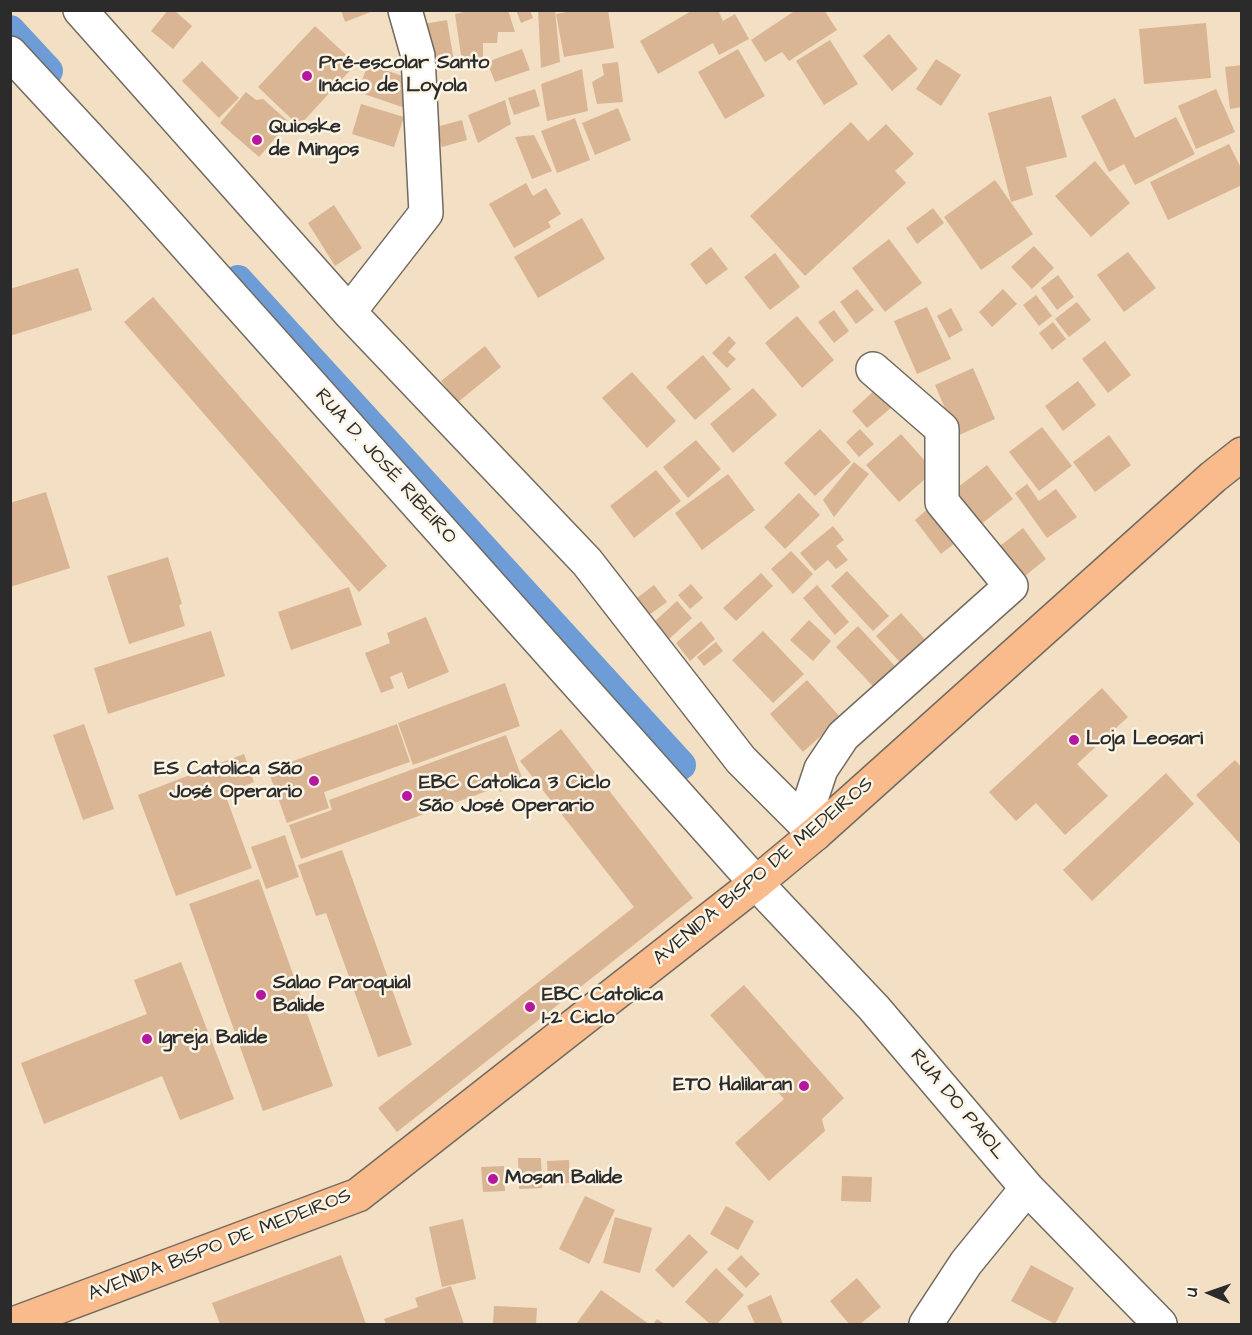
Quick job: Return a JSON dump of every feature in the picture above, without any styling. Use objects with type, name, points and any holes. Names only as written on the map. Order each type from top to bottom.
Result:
[{"type":"main road","name":"AVENIDA BISPO DE MEDEIROS","points":[[13,1324],[358,1195],[756,883],[815,834],[1213,477],[1242,454]]},
{"type":"street","points":[[80,10],[350,312],[587,562],[741,760],[815,834]]},
{"type":"street","points":[[350,312],[426,213],[418,56],[405,10]]},
{"type":"street","name":"RUA D. JOSÉ RIBEIRO","points":[[10,53],[136,189],[756,883]]},
{"type":"street","points":[[815,834],[811,799],[821,769],[843,736],[1011,586],[942,502],[942,429],[873,369]]},
{"type":"street","name":"RUA DO PAIOL","points":[[756,883],[874,1008],[1027,1188],[1160,1324]]},
{"type":"street","points":[[926,1324],[966,1263],[1027,1188]]},
{"type":"building","points":[[168,10],[174,10],[192,26],[173,49],[151,31]]},
{"type":"building","points":[[341,10],[373,10],[373,11],[345,22]]},
{"type":"building","points":[[473,10],[508,10],[515,32],[498,32],[497,43],[483,43],[483,58],[462,62],[455,14]]},
{"type":"building","points":[[516,10],[530,10],[533,18],[521,23]]},
{"type":"building","points":[[538,10],[555,10],[560,62],[541,68]]},
{"type":"building","points":[[577,10],[608,10],[614,48],[564,57],[556,14]]},
{"type":"building","points":[[693,10],[718,10],[723,21],[735,14],[749,39],[719,55],[713,43],[658,74],[640,41]]},
{"type":"building","points":[[796,10],[824,10],[837,30],[789,61],[782,52],[765,62],[751,40]]},
{"type":"building","points":[[447,20],[455,67],[426,72],[418,25]]},
{"type":"building","points":[[1206,23],[1211,78],[1144,84],[1139,29]]},
{"type":"building","name":"Pré-escolar Santo Inácio de Loyola","points":[[315,26],[356,64],[299,126],[258,87]]},
{"type":"building","points":[[889,34],[918,69],[892,91],[863,56]]},
{"type":"building","points":[[830,40],[858,84],[824,105],[796,61]]},
{"type":"building","points":[[522,49],[530,70],[495,82],[487,62]]},
{"type":"building","points":[[738,49],[765,96],[725,119],[698,72]]},
{"type":"building","points":[[936,59],[961,75],[941,106],[916,89]]},
{"type":"building","points":[[202,61],[239,98],[219,118],[182,81]]},
{"type":"building","points":[[618,62],[623,102],[597,104],[592,82],[604,75],[602,64]]},
{"type":"building","points":[[368,64],[417,81],[408,109],[358,92]]},
{"type":"building","points":[[1242,65],[1242,107],[1230,109],[1225,67]]},
{"type":"building","points":[[582,69],[588,111],[547,121],[541,84]]},
{"type":"building","points":[[535,89],[540,106],[514,115],[508,98]]},
{"type":"building","points":[[1216,89],[1235,132],[1196,149],[1178,106]]},
{"type":"building","name":"Quioske de Mingos","points":[[246,92],[256,100],[263,99],[289,122],[259,157],[220,123]]},
{"type":"building","points":[[1051,96],[1067,157],[1026,167],[1033,195],[1011,202],[988,113]]},
{"type":"building","points":[[1115,98],[1135,138],[1176,117],[1195,154],[1135,185],[1124,164],[1109,172],[1081,116]]},
{"type":"building","points":[[505,100],[511,124],[478,143],[468,115]]},
{"type":"building","points":[[361,104],[404,117],[394,147],[352,134]]},
{"type":"building","points":[[618,108],[631,140],[595,155],[582,123]]},
{"type":"building","points":[[575,118],[590,160],[557,173],[541,131]]},
{"type":"building","points":[[462,120],[467,140],[442,147],[436,127]]},
{"type":"building","points":[[851,122],[868,141],[886,124],[914,154],[895,171],[906,183],[805,276],[750,216]]},
{"type":"building","points":[[534,135],[552,171],[532,179],[515,137]]},
{"type":"building","points":[[1229,144],[1242,170],[1242,185],[1168,220],[1150,182]]},
{"type":"building","points":[[1095,161],[1130,203],[1091,237],[1055,196]]},
{"type":"building","points":[[995,180],[1033,234],[981,270],[944,217]]},
{"type":"building","points":[[526,183],[533,196],[546,188],[561,214],[548,222],[551,227],[514,248],[489,204]]},
{"type":"building","points":[[334,205],[362,248],[335,266],[308,223]]},
{"type":"building","points":[[933,208],[944,223],[917,244],[906,228]]},
{"type":"building","points":[[582,218],[605,259],[538,298],[514,257]]},
{"type":"building","points":[[889,239],[922,283],[885,312],[852,268]]},
{"type":"building","points":[[1034,246],[1054,268],[1032,289],[1011,267]]},
{"type":"building","points":[[711,247],[728,269],[706,285],[690,264]]},
{"type":"building","points":[[1128,252],[1156,288],[1124,312],[1097,275]]},
{"type":"building","points":[[775,253],[800,287],[770,310],[744,277]]},
{"type":"building","points":[[78,268],[92,310],[10,336],[10,289]]},
{"type":"building","points":[[1058,275],[1074,297],[1057,310],[1041,288]]},
{"type":"building","points":[[857,289],[874,310],[856,324],[840,302]]},
{"type":"building","points":[[1003,289],[1017,304],[992,327],[979,312]]},
{"type":"building","points":[[1036,295],[1052,316],[1039,326],[1023,305]]},
{"type":"building","points":[[153,297],[387,566],[359,592],[124,322]]},
{"type":"building","points":[[1077,302],[1091,320],[1069,337],[1055,319]]},
{"type":"building","points":[[927,307],[951,359],[917,374],[894,321]]},
{"type":"building","points":[[951,308],[963,330],[949,338],[937,316]]},
{"type":"building","points":[[834,310],[849,331],[834,343],[818,322]]},
{"type":"building","points":[[797,316],[834,360],[802,388],[765,343]]},
{"type":"building","points":[[1053,322],[1066,339],[1052,350],[1039,333]]},
{"type":"building","points":[[729,336],[736,343],[728,352],[736,359],[727,368],[712,353]]},
{"type":"building","points":[[1105,341],[1131,375],[1108,393],[1082,359]]},
{"type":"building","points":[[485,346],[501,367],[458,402],[441,381]]},
{"type":"building","points":[[703,355],[731,389],[695,420],[666,387]]},
{"type":"building","points":[[973,368],[995,419],[957,436],[935,385]]},
{"type":"building","points":[[632,372],[676,421],[647,448],[602,398]]},
{"type":"building","points":[[1078,381],[1096,405],[1063,431],[1045,406]]},
{"type":"building","points":[[753,388],[777,415],[733,453],[710,424]]},
{"type":"building","points":[[876,389],[892,407],[867,428],[852,411]]},
{"type":"building","points":[[1042,427],[1072,466],[1039,491],[1009,452]]},
{"type":"building","points":[[820,429],[851,462],[815,496],[784,463]]},
{"type":"building","points":[[860,429],[874,444],[859,457],[846,442]]},
{"type":"building","points":[[901,434],[934,471],[899,502],[866,465]]},
{"type":"building","points":[[1109,435],[1131,465],[1095,492],[1073,462]]},
{"type":"building","points":[[696,440],[721,469],[688,498],[663,467]]},
{"type":"building","points":[[854,462],[869,474],[834,517],[823,500]]},
{"type":"building","points":[[987,465],[1013,499],[980,525],[954,490]]},
{"type":"building","points":[[656,470],[681,501],[634,538],[610,506]]},
{"type":"building","points":[[728,474],[755,510],[702,550],[675,513]]},
{"type":"building","points":[[1027,484],[1039,501],[1056,489],[1077,517],[1047,538],[1015,493]]},
{"type":"building","points":[[46,492],[70,568],[10,587],[10,503]]},
{"type":"building","points":[[799,493],[820,515],[785,549],[764,527]]},
{"type":"building","points":[[933,504],[960,539],[941,554],[915,520]]},
{"type":"building","points":[[833,526],[844,540],[836,546],[848,560],[836,569],[828,560],[815,571],[800,553]]},
{"type":"building","points":[[1023,528],[1046,559],[1020,580],[996,549]]},
{"type":"building","points":[[791,551],[813,574],[793,594],[771,569]]},
{"type":"building","points":[[168,557],[182,604],[179,605],[185,626],[129,644],[107,576]]},
{"type":"building","points":[[847,571],[889,616],[873,631],[831,586]]},
{"type":"building","points":[[761,573],[773,586],[736,621],[723,608]]},
{"type":"building","points":[[691,584],[703,598],[690,609],[678,595]]},
{"type":"building","points":[[654,585],[667,602],[649,615],[637,598]]},
{"type":"building","points":[[817,585],[849,622],[835,635],[803,598]]},
{"type":"building","points":[[349,587],[362,625],[291,650],[278,612]]},
{"type":"building","points":[[677,601],[692,618],[668,640],[653,623]]},
{"type":"building","points":[[901,613],[932,647],[907,670],[876,636]]},
{"type":"building","points":[[426,617],[449,672],[408,689],[402,672],[390,677],[394,688],[381,693],[365,653],[390,643],[387,633]]},
{"type":"building","points":[[809,620],[831,641],[813,661],[790,640]]},
{"type":"building","points":[[701,621],[715,639],[690,661],[676,643]]},
{"type":"building","points":[[858,626],[904,676],[882,696],[836,647]]},
{"type":"building","points":[[211,631],[225,676],[108,714],[94,668]]},
{"type":"building","points":[[763,631],[804,674],[773,703],[732,660]]},
{"type":"building","points":[[716,642],[723,651],[704,666],[697,657]]},
{"type":"building","points":[[807,680],[841,718],[803,752],[770,714]]},
{"type":"building","points":[[505,683],[520,726],[413,765],[398,723]]},
{"type":"building","name":"Loja Leosari","points":[[1102,688],[1128,717],[1077,764],[1108,796],[1065,835],[1036,803],[1016,821],[989,792]]},
{"type":"building","points":[[84,724],[114,809],[83,820],[53,735]]},
{"type":"building","name":"ES Catolica São José Operario","points":[[397,724],[410,762],[324,792],[329,808],[287,823],[268,770]]},
{"type":"building","name":"EBC Catolica 1-2 Ciclo","points":[[561,729],[693,898],[397,1132],[378,1108],[634,907],[520,761]]},
{"type":"building","name":"EBC Catolica 3 Ciclo São José Operario","points":[[506,735],[524,783],[500,792],[498,787],[301,859],[289,825],[332,810],[329,800]]},
{"type":"building","points":[[244,754],[254,782],[225,794],[252,868],[176,896],[138,795]]},
{"type":"building","points":[[1235,760],[1242,768],[1242,846],[1196,795]]},
{"type":"building","points":[[1166,773],[1194,804],[1092,901],[1063,870]]},
{"type":"building","points":[[285,835],[299,877],[266,889],[251,847]]},
{"type":"building","points":[[342,850],[412,1045],[378,1057],[326,913],[316,916],[298,865]]},
{"type":"building","name":"Salao Paroquial Balide","points":[[259,879],[333,1086],[263,1111],[189,904]]},
{"type":"building","name":"Igreja Balide","points":[[181,962],[234,1099],[180,1120],[162,1076],[44,1124],[21,1063],[147,1014],[134,980]]},
{"type":"building","name":"ETO Halilaran","points":[[744,985],[844,1098],[822,1119],[825,1131],[769,1181],[735,1143],[784,1099],[710,1015]]},
{"type":"building","points":[[518,1158],[541,1158],[542,1188],[519,1189]]},
{"type":"building","points":[[569,1160],[570,1183],[548,1184],[547,1161]]},
{"type":"building","name":"Mosan Balide","points":[[504,1166],[505,1191],[483,1192],[481,1167]]},
{"type":"building","points":[[842,1176],[872,1177],[871,1202],[841,1201]]},
{"type":"building","points":[[585,1196],[615,1210],[589,1264],[559,1249]]},
{"type":"building","points":[[726,1206],[754,1221],[738,1250],[710,1234]]},
{"type":"building","points":[[615,1217],[652,1228],[640,1273],[603,1263]]},
{"type":"building","points":[[463,1219],[476,1279],[442,1287],[429,1227]]},
{"type":"building","points":[[689,1234],[708,1252],[673,1288],[655,1270]]},
{"type":"building","points":[[341,1255],[366,1324],[220,1324],[212,1303]]},
{"type":"building","points":[[741,1255],[760,1274],[746,1288],[727,1269]]},
{"type":"building","points":[[1031,1265],[1074,1288],[1055,1324],[1011,1301]]},
{"type":"building","points":[[716,1268],[744,1295],[717,1324],[710,1324],[685,1302]]},
{"type":"building","points":[[857,1278],[881,1307],[860,1324],[849,1324],[830,1301]]},
{"type":"building","points":[[451,1286],[464,1324],[386,1324],[384,1319],[418,1307],[415,1298]]},
{"type":"building","points":[[601,1290],[649,1324],[576,1324]]},
{"type":"building","points":[[771,1295],[783,1324],[755,1324],[747,1306]]},
{"type":"building","points":[[494,1306],[537,1308],[536,1324],[493,1324]]},
{"type":"building","points":[[657,1319],[665,1324],[653,1324]]},
{"type":"waterway","points":[[10,30],[48,71]]},
{"type":"waterway","points":[[238,280],[681,765]]},
{"type":"place","name":"Pré-escolar Santo Inácio de Loyola","points":[[307,76]]},
{"type":"place","name":"Quioske de Mingos","points":[[257,140]]},
{"type":"place","name":"Loja Leosari","points":[[1074,740]]},
{"type":"place","name":"ES Catolica São José Operario","points":[[314,781]]},
{"type":"place","name":"EBC Catolica 3 Ciclo São José Operario","points":[[407,796]]},
{"type":"place","name":"Salao Paroquial Balide","points":[[261,995]]},
{"type":"place","name":"EBC Catolica 1-2 Ciclo","points":[[530,1007]]},
{"type":"place","name":"Igreja Balide","points":[[147,1039]]},
{"type":"place","name":"ETO Halilaran","points":[[804,1086]]},
{"type":"place","name":"Mosan Balide","points":[[493,1179]]}]
